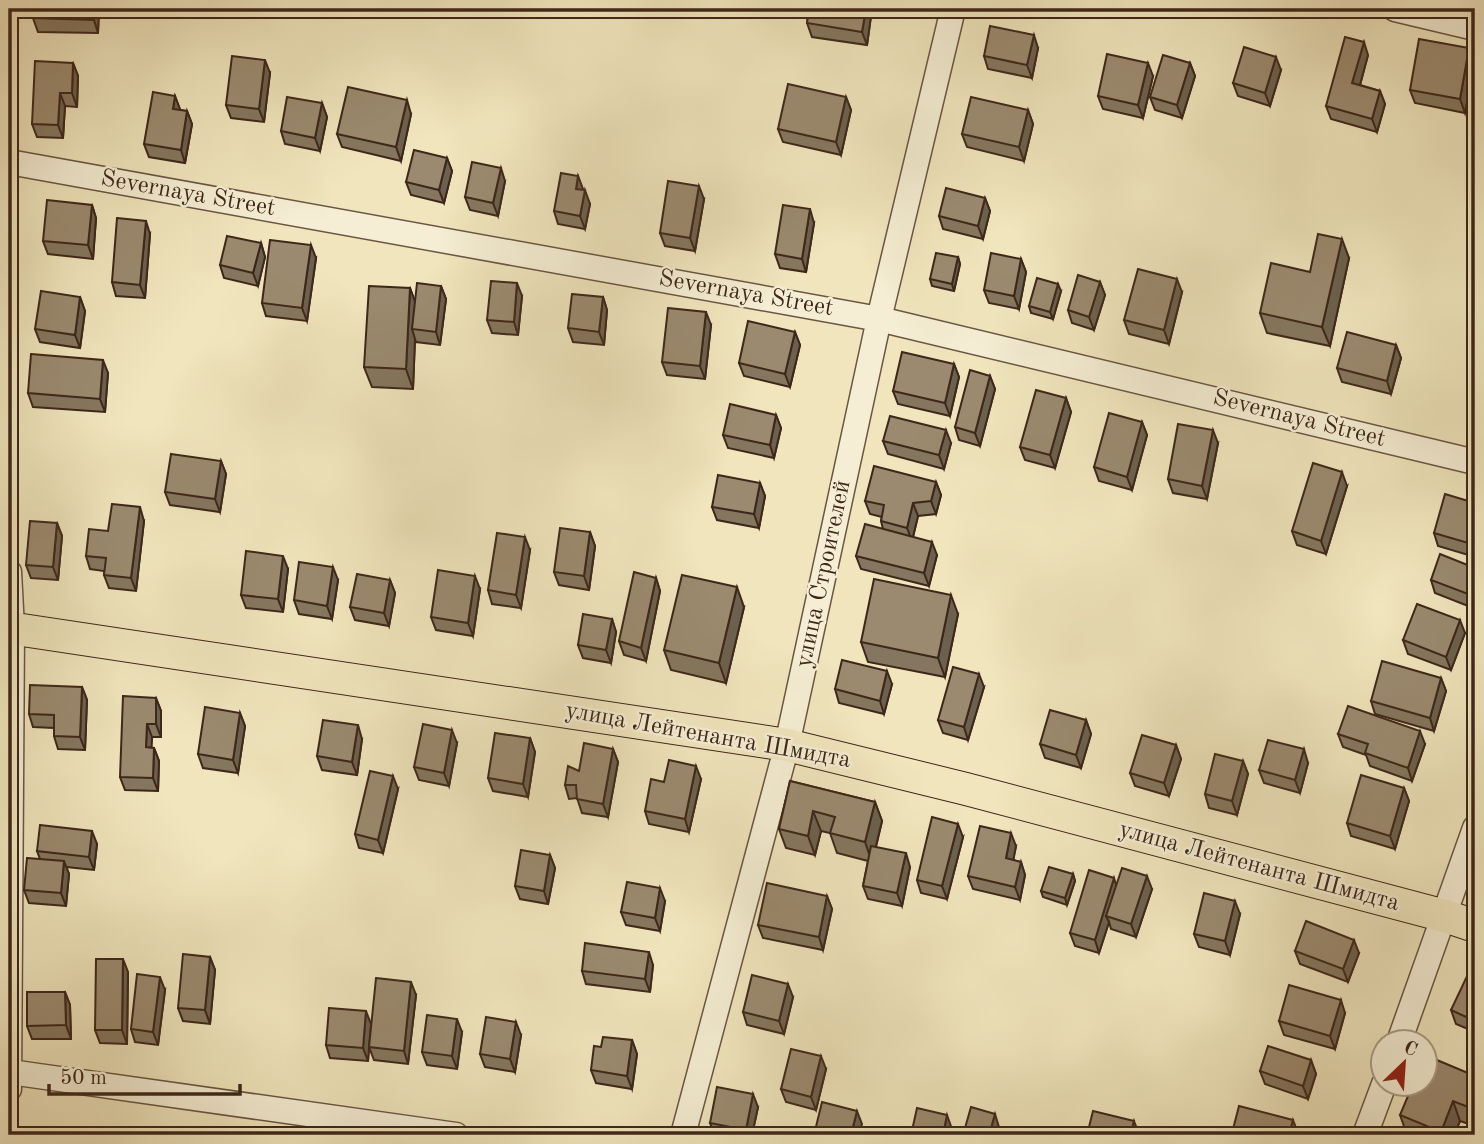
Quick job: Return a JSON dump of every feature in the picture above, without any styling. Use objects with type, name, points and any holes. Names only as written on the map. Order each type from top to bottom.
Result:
[{"type":"main road","name":"улица Лейтенанта Шмидта","points":[[10,628],[787,745],[966,789],[1475,926]]},
{"type":"street","name":"улица Строителей","points":[[683,1135],[787,745],[879,318],[953,9]]},
{"type":"street","points":[[1395,9],[1475,28]]},
{"type":"street","name":"Severnaya Street","points":[[9,162],[879,318],[1475,462]]},
{"type":"street","points":[[9,572],[9,1089]]},
{"type":"street","points":[[1404,1028],[1475,828]]},
{"type":"street","points":[[10,1072],[456,1135]]},
{"type":"street","points":[[1365,1135],[1379,1098]]},
{"type":"building","points":[[33,9],[94,9],[94,20],[33,18]]},
{"type":"building","points":[[809,9],[866,9],[862,32],[807,23]]},
{"type":"building","points":[[990,26],[1034,35],[1027,65],[984,56]]},
{"type":"building","points":[[1345,37],[1364,42],[1352,83],[1380,91],[1372,119],[1326,106]]},
{"type":"building","points":[[1419,39],[1469,48],[1460,99],[1410,90]]},
{"type":"building","points":[[1244,47],[1276,57],[1265,93],[1233,83]]},
{"type":"building","points":[[1107,54],[1148,63],[1138,105],[1098,96]]},
{"type":"building","points":[[1163,55],[1190,63],[1177,105],[1150,97]]},
{"type":"building","points":[[232,56],[265,60],[259,109],[226,105]]},
{"type":"building","points":[[35,61],[73,63],[72,93],[60,93],[58,125],[32,124]]},
{"type":"building","points":[[788,84],[846,97],[836,142],[778,129]]},
{"type":"building","points":[[348,87],[407,100],[396,147],[337,134]]},
{"type":"building","points":[[153,92],[175,96],[173,109],[187,111],[181,150],[144,144]]},
{"type":"building","points":[[287,97],[322,103],[315,138],[281,131]]},
{"type":"building","points":[[971,97],[1028,110],[1019,147],[962,134]]},
{"type":"building","points":[[414,150],[447,158],[439,190],[406,182]]},
{"type":"building","points":[[472,162],[501,168],[493,203],[465,197]]},
{"type":"building","points":[[561,173],[578,176],[576,189],[585,190],[580,216],[554,211]]},
{"type":"building","points":[[668,181],[699,186],[690,238],[660,233]]},
{"type":"building","points":[[946,188],[985,198],[978,226],[939,216]]},
{"type":"building","points":[[47,200],[92,205],[88,245],[43,241]]},
{"type":"building","points":[[783,205],[810,209],[802,259],[775,254]]},
{"type":"building","points":[[117,218],[146,221],[140,285],[112,282]]},
{"type":"building","points":[[1318,234],[1342,239],[1322,327],[1260,313],[1271,263],[1310,272]]},
{"type":"building","points":[[227,236],[261,243],[253,273],[220,265]]},
{"type":"building","points":[[270,240],[311,245],[302,308],[262,303]]},
{"type":"building","points":[[936,253],[958,257],[952,284],[930,279]]},
{"type":"building","points":[[991,253],[1021,259],[1014,296],[984,290]]},
{"type":"building","points":[[1138,269],[1177,279],[1164,330],[1124,320]]},
{"type":"building","points":[[1078,275],[1100,282],[1089,317],[1068,310]]},
{"type":"building","points":[[1037,278],[1058,284],[1050,312],[1029,306]]},
{"type":"building","points":[[491,281],[517,283],[514,322],[487,320]]},
{"type":"building","points":[[417,283],[441,286],[436,332],[412,329]]},
{"type":"building","points":[[369,286],[410,288],[406,369],[364,367]]},
{"type":"building","points":[[41,291],[80,297],[75,335],[35,329]]},
{"type":"building","points":[[572,294],[603,297],[599,332],[568,328]]},
{"type":"building","points":[[668,308],[706,312],[700,366],[662,362]]},
{"type":"building","points":[[748,321],[795,332],[785,374],[739,363]]},
{"type":"building","points":[[1347,332],[1396,345],[1387,381],[1337,368]]},
{"type":"building","points":[[902,352],[954,364],[945,403],[893,391]]},
{"type":"building","points":[[31,354],[103,360],[100,399],[28,393]]},
{"type":"building","points":[[970,370],[990,376],[975,433],[955,427]]},
{"type":"building","points":[[1036,390],[1066,398],[1050,455],[1020,447]]},
{"type":"building","points":[[730,404],[776,415],[770,445],[723,435]]},
{"type":"building","points":[[1109,413],[1142,422],[1127,477],[1094,467]]},
{"type":"building","points":[[890,416],[946,430],[939,455],[883,441]]},
{"type":"building","points":[[1178,424],[1213,430],[1202,486],[1168,479]]},
{"type":"building","points":[[171,454],[221,461],[215,499],[165,492]]},
{"type":"building","points":[[1313,463],[1342,472],[1321,541],[1292,531]]},
{"type":"building","points":[[874,466],[936,482],[931,501],[913,503],[907,528],[881,521],[884,505],[865,501]]},
{"type":"building","points":[[718,475],[760,483],[754,514],[712,507]]},
{"type":"building","points":[[1445,494],[1475,503],[1475,545],[1434,533]]},
{"type":"building","points":[[112,504],[140,507],[131,578],[104,575],[106,558],[86,556],[89,529],[108,531]]},
{"type":"building","points":[[30,521],[57,523],[53,567],[26,565]]},
{"type":"building","points":[[865,524],[932,542],[924,573],[856,556]]},
{"type":"building","points":[[560,528],[590,532],[584,576],[554,572]]},
{"type":"building","points":[[497,533],[525,537],[516,595],[488,590]]},
{"type":"building","points":[[246,551],[283,556],[278,599],[241,595]]},
{"type":"building","points":[[1440,554],[1475,568],[1468,594],[1431,580]]},
{"type":"building","points":[[299,562],[333,567],[327,606],[294,600]]},
{"type":"building","points":[[438,570],[475,576],[468,623],[431,617]]},
{"type":"building","points":[[634,572],[656,578],[641,648],[619,641]]},
{"type":"building","points":[[357,574],[390,580],[384,613],[350,607]]},
{"type":"building","points":[[682,575],[737,587],[719,663],[664,650]]},
{"type":"building","points":[[874,579],[951,595],[938,658],[861,642]]},
{"type":"building","points":[[1417,604],[1460,620],[1446,657],[1403,640]]},
{"type":"building","points":[[583,614],[612,619],[606,650],[578,645]]},
{"type":"building","points":[[842,660],[887,671],[880,701],[835,689]]},
{"type":"building","points":[[1382,661],[1441,678],[1430,718],[1371,701]]},
{"type":"building","points":[[953,667],[979,674],[964,727],[938,720]]},
{"type":"building","points":[[30,685],[82,687],[80,737],[54,736],[54,715],[29,714]]},
{"type":"building","points":[[123,696],[156,698],[156,724],[147,724],[146,747],[154,748],[153,778],[120,777]]},
{"type":"building","points":[[1348,706],[1420,731],[1408,768],[1365,753],[1368,744],[1338,734]]},
{"type":"building","points":[[205,707],[240,713],[233,760],[198,754]]},
{"type":"building","points":[[1050,710],[1086,720],[1076,755],[1040,744]]},
{"type":"building","points":[[323,720],[358,725],[352,762],[317,756]]},
{"type":"building","points":[[423,724],[452,730],[444,773],[414,767]]},
{"type":"building","points":[[495,733],[530,738],[523,784],[488,778]]},
{"type":"building","points":[[1142,735],[1176,745],[1164,783],[1130,773]]},
{"type":"building","points":[[1268,740],[1304,749],[1295,780],[1259,770]]},
{"type":"building","points":[[584,743],[613,749],[603,804],[577,799],[576,785],[565,785],[568,766],[579,771]]},
{"type":"building","points":[[1215,754],[1243,761],[1232,801],[1205,794]]},
{"type":"building","points":[[669,760],[696,766],[685,819],[645,811],[651,779],[664,782]]},
{"type":"building","points":[[370,771],[393,776],[378,840],[355,834]]},
{"type":"building","points":[[1361,775],[1404,788],[1390,836],[1347,823]]},
{"type":"building","points":[[790,781],[875,802],[865,842],[830,833],[835,817],[813,811],[808,836],[779,829]]},
{"type":"building","points":[[932,817],[958,824],[942,886],[917,880]]},
{"type":"building","points":[[40,825],[92,831],[89,857],[37,851]]},
{"type":"building","points":[[980,826],[1011,833],[1006,858],[1021,862],[1015,887],[968,876]]},
{"type":"building","points":[[871,846],[906,853],[897,893],[863,886]]},
{"type":"building","points":[[521,850],[550,855],[544,891],[515,886]]},
{"type":"building","points":[[27,858],[64,861],[61,893],[24,890]]},
{"type":"building","points":[[1049,867],[1073,874],[1065,898],[1041,891]]},
{"type":"building","points":[[1122,868],[1147,876],[1131,924],[1106,916]]},
{"type":"building","points":[[1089,870],[1114,878],[1095,940],[1070,933]]},
{"type":"building","points":[[627,882],[660,888],[655,918],[621,912]]},
{"type":"building","points":[[767,883],[827,896],[819,937],[758,925]]},
{"type":"building","points":[[1204,893],[1235,901],[1225,941],[1194,934]]},
{"type":"building","points":[[1306,921],[1354,940],[1343,969],[1295,951]]},
{"type":"building","points":[[585,943],[649,952],[645,979],[582,971]]},
{"type":"building","points":[[183,954],[210,957],[205,1010],[178,1008]]},
{"type":"building","points":[[96,959],[123,959],[122,1030],[95,1030]]},
{"type":"building","points":[[137,974],[160,977],[153,1032],[131,1029]]},
{"type":"building","points":[[1468,974],[1475,977],[1475,1021],[1451,1010]]},
{"type":"building","points":[[752,975],[788,984],[779,1021],[743,1012]]},
{"type":"building","points":[[376,978],[411,982],[404,1051],[369,1047]]},
{"type":"building","points":[[1289,985],[1341,1000],[1330,1036],[1279,1021]]},
{"type":"building","points":[[27,992],[65,992],[66,1025],[27,1026]]},
{"type":"building","points":[[329,1008],[366,1011],[363,1048],[326,1045]]},
{"type":"building","points":[[427,1015],[457,1019],[452,1056],[422,1052]]},
{"type":"building","points":[[486,1017],[516,1022],[510,1059],[480,1054]]},
{"type":"building","points":[[603,1037],[632,1040],[627,1076],[591,1070],[594,1046],[601,1047]]},
{"type":"building","points":[[1268,1046],[1311,1060],[1303,1086],[1260,1071]]},
{"type":"building","points":[[791,1049],[821,1056],[811,1097],[781,1089]]},
{"type":"building","points":[[1438,1060],[1475,1076],[1475,1090],[1468,1107],[1453,1101],[1441,1132],[1400,1115],[1407,1098],[1438,1098]]},
{"type":"building","points":[[717,1087],[753,1094],[746,1130],[710,1123]]},
{"type":"building","points":[[822,1102],[857,1111],[851,1135],[814,1135]]},
{"type":"building","points":[[1239,1106],[1293,1120],[1289,1135],[1232,1133]]},
{"type":"building","points":[[971,1107],[995,1114],[989,1135],[963,1135]]},
{"type":"building","points":[[917,1108],[947,1115],[943,1135],[911,1135]]},
{"type":"building","points":[[1093,1111],[1134,1121],[1130,1135],[1087,1135]]},
{"type":"building","points":[[1013,1129],[1037,1135],[1012,1135]]},
{"type":"building","points":[[1402,1130],[1417,1135],[1400,1135]]}]
